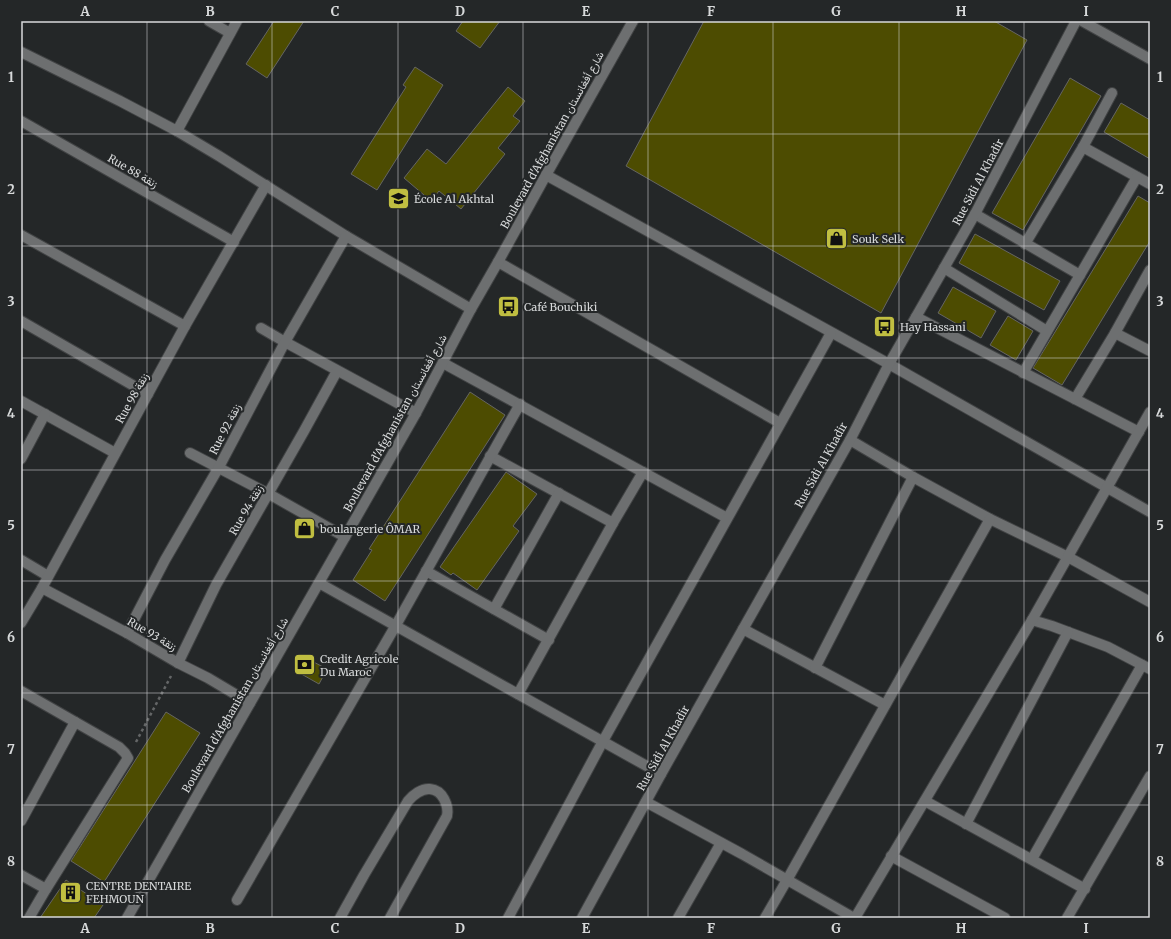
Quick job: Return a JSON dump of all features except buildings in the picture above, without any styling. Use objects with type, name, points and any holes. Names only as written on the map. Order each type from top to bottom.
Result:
[{"type":"street","points":[[209,21],[230,33]]},
{"type":"street","points":[[177,131],[237,21]]},
{"type":"street","name":"Boulevard d'Afghanistan شارع أفغانستان","points":[[127,918],[416,413],[471,309],[633,21]]},
{"type":"street","name":"Rue Sidi Al Khadir","points":[[582,918],[661,774],[850,440],[889,364],[975,214],[1076,21]]},
{"type":"street","points":[[1082,21],[1150,59]]},
{"type":"street","points":[[21,52],[177,131],[346,236],[471,309]]},
{"type":"street","points":[[1025,244],[1083,147],[1112,93]]},
{"type":"street","name":"Rue 88 زنقة","points":[[21,121],[234,242]]},
{"type":"street","points":[[1083,147],[1150,184]]},
{"type":"street","points":[[546,175],[889,364],[1150,512]]},
{"type":"street","points":[[1023,373],[1138,177]]},
{"type":"street","name":"Rue 98 زنقة","points":[[21,623],[42,588],[185,326],[266,185]]},
{"type":"street","points":[[975,214],[1080,275]]},
{"type":"street","points":[[21,235],[185,326]]},
{"type":"street","name":"Rue 92 زنقة","points":[[127,633],[165,560],[219,467],[285,342],[346,236]]},
{"type":"street","points":[[498,262],[780,423]]},
{"type":"street","points":[[944,268],[1047,331]]},
{"type":"street","points":[[1075,399],[1115,333],[1146,287],[1150,270]]},
{"type":"street","points":[[916,317],[1139,432]]},
{"type":"street","points":[[21,321],[148,394]]},
{"type":"street","points":[[261,328],[416,413]]},
{"type":"street","points":[[508,918],[603,741],[831,333]]},
{"type":"street","points":[[1115,333],[1150,351]]},
{"type":"street","points":[[443,363],[727,518]]},
{"type":"street","name":"Rue 94 زنقة","points":[[178,663],[216,585],[269,494],[337,371]]},
{"type":"street","points":[[21,401],[116,453]]},
{"type":"street","points":[[237,900],[396,625],[520,404]]},
{"type":"street","points":[[646,802],[855,918],[1032,620],[1150,412]]},
{"type":"street","points":[[21,459],[45,414]]},
{"type":"street","points":[[850,440],[913,477],[1068,557],[1150,602]]},
{"type":"street","points":[[190,453],[269,494],[344,538]]},
{"type":"street","points":[[490,456],[613,523]]},
{"type":"street","points":[[518,694],[643,472]]},
{"type":"street","points":[[815,668],[913,477]]},
{"type":"street","points":[[494,609],[559,493]]},
{"type":"street","points":[[765,918],[990,518]]},
{"type":"street","points":[[21,560],[48,576]]},
{"type":"street","points":[[426,571],[549,640]]},
{"type":"street","points":[[319,583],[661,774]]},
{"type":"street","name":"Rue 93 زنقة","points":[[42,588],[127,633],[250,703]]},
{"type":"street","points":[[1032,620],[1108,648],[1146,667],[1032,859]]},
{"type":"street","points":[[743,629],[885,705]]},
{"type":"street","points":[[966,824],[1068,632]]},
{"type":"street","points":[[21,691],[119,747],[128,758],[29,918]]},
{"type":"street","points":[[21,821],[75,722]]},
{"type":"street","points":[[1068,918],[1150,776]]},
{"type":"street","points":[[340,918],[408,801],[415,794],[431,789],[443,797],[447,805],[447,816],[390,918]]},
{"type":"street","points":[[925,800],[1085,889]]},
{"type":"street","points":[[678,918],[721,843]]},
{"type":"street","points":[[892,856],[1005,918]]},
{"type":"street","points":[[21,875],[46,889]]},
{"type":"path","points":[[128,758],[178,663]]},
{"type":"place","name":"École Al Akhtal","points":[[398,199]]},
{"type":"place","name":"Souk Selk","points":[[837,239]]},
{"type":"place","name":"Café Bouchiki","points":[[508,307]]},
{"type":"place","name":"Hay Hassani","points":[[885,327]]},
{"type":"place","name":"boulangerie ÔMAR","points":[[305,529]]},
{"type":"place","name":"Credit Agricole Du Maroc","points":[[304,665]]},
{"type":"place","name":"CENTRE DENTAIRE FEHMOUN","points":[[71,892]]}]
